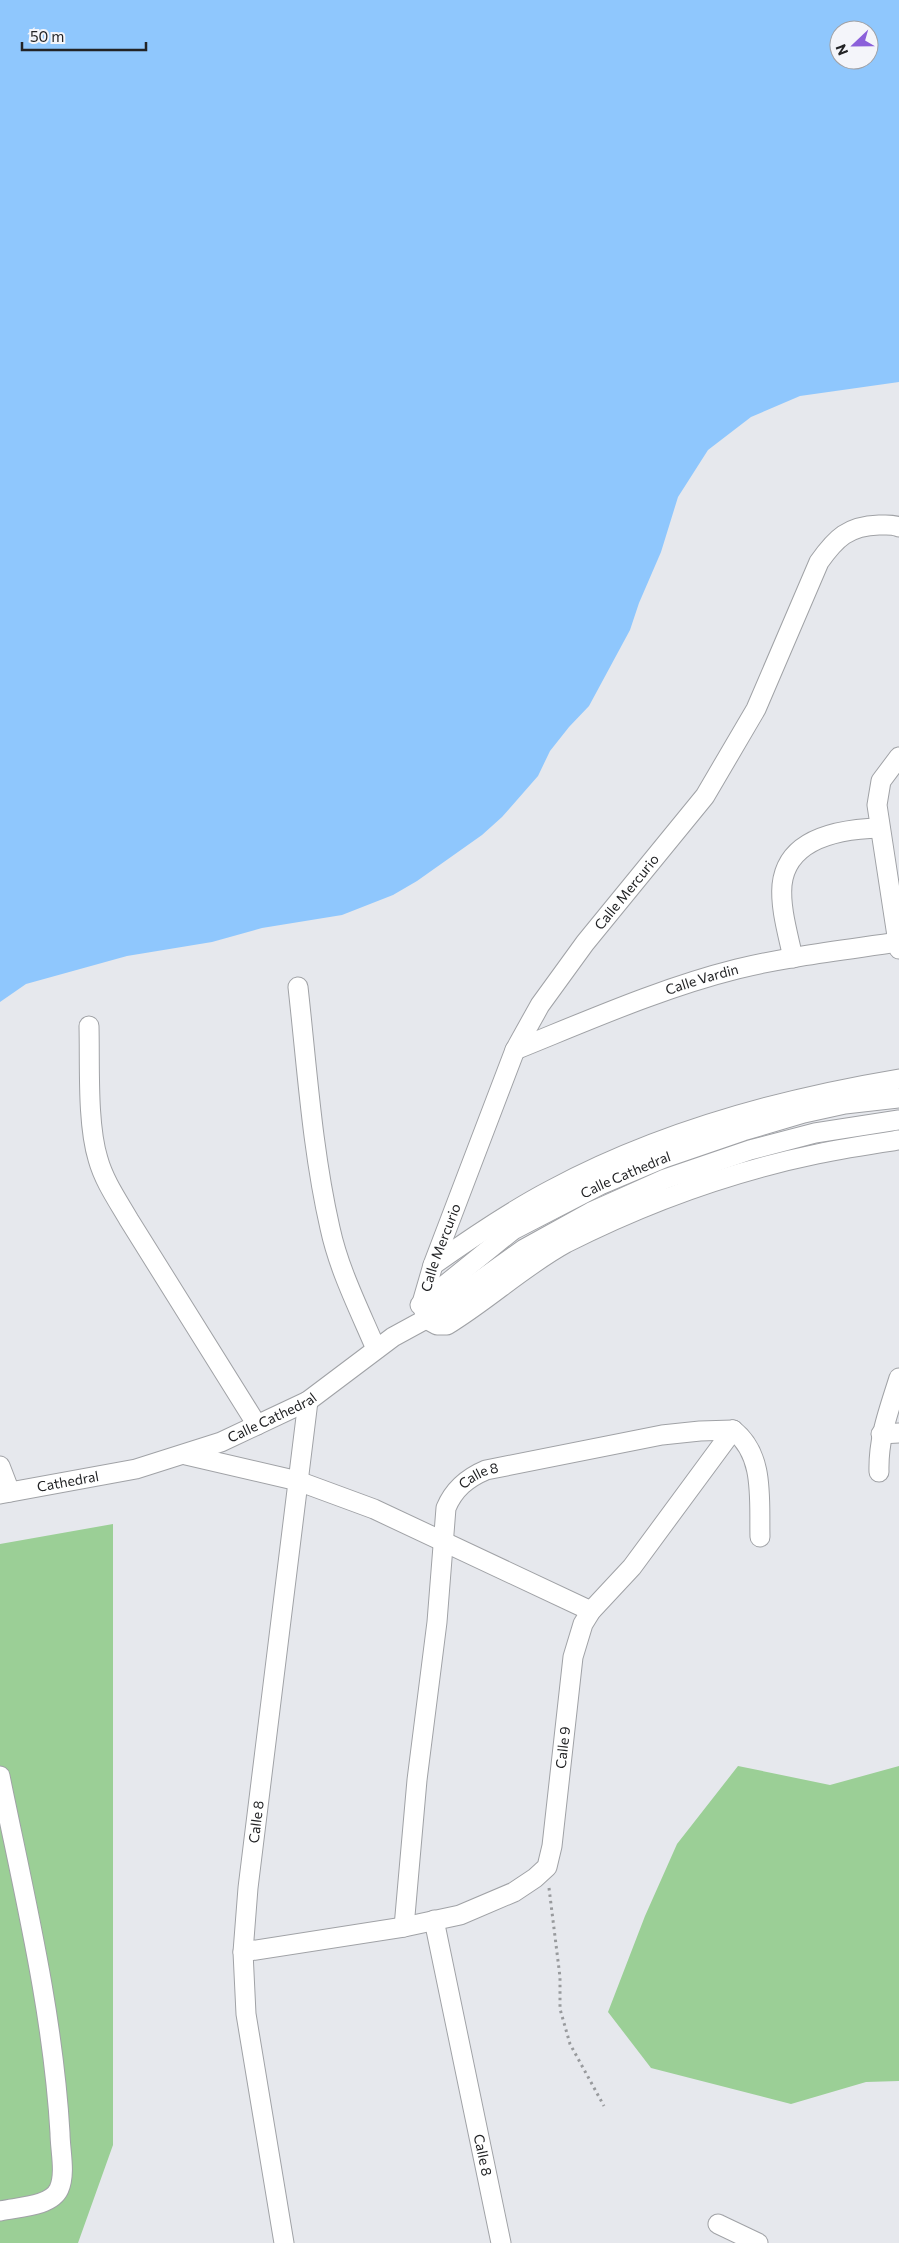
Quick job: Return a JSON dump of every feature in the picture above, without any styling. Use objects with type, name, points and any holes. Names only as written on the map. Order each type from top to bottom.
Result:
[{"type":"street","name":"Calle Mercurio","points":[[424,1311],[433,1266],[515,1050],[540,1005],[585,943],[704,796],[756,709],[818,562],[834,541],[846,532],[865,526],[899,527]]},
{"type":"street","points":[[898,944],[880,828],[878,792],[881,781],[899,757]]},
{"type":"street","points":[[792,958],[782,884],[788,865],[797,852],[823,836],[842,831],[880,828]]},
{"type":"street","name":"Calle Vardin","points":[[515,1050],[691,983],[737,970],[792,958],[898,944]]},
{"type":"street","points":[[298,987],[319,1169],[330,1228],[339,1260],[376,1348]]},
{"type":"street","points":[[89,1026],[93,1126],[98,1159],[110,1186],[130,1220],[257,1425]]},
{"type":"street","points":[[433,1266],[480,1232],[551,1190],[620,1156],[692,1128],[771,1105],[846,1087],[899,1079]]},
{"type":"street","name":"Calle Cathedral","points":[[136,1469],[221,1442],[308,1401],[393,1337],[513,1230],[548,1210],[600,1185],[664,1158],[743,1131],[804,1113],[845,1104],[899,1098]]},
{"type":"street","name":"Calle Cathedral","points":[[424,1311],[524,1249],[591,1212],[665,1179],[750,1150],[815,1133],[897,1121]]},
{"type":"street","points":[[424,1311],[437,1325],[447,1324],[500,1286],[565,1244],[637,1210],[704,1185],[770,1165],[817,1154],[899,1140]]},
{"type":"street","points":[[879,1472],[879,1452],[890,1433],[899,1378]]},
{"type":"street","name":"Calle 8","points":[[284,2243],[246,2014],[243,1952],[248,1888],[308,1401]]},
{"type":"street","points":[[733,1430],[743,1438],[756,1462],[759,1483],[760,1537]]},
{"type":"street","name":"Calle 8","points":[[404,1927],[416,1780],[437,1622],[442,1540],[446,1508],[451,1496],[472,1476],[486,1470],[662,1435],[733,1430]]},
{"type":"street","name":"Calle 9","points":[[547,1867],[552,1846],[573,1657],[583,1624],[591,1611],[632,1567],[733,1430]]},
{"type":"street","points":[[184,1455],[298,1481],[374,1509],[591,1611]]},
{"type":"street","points":[[0,1466],[5,1493]]},
{"type":"street","name":"Cathedral","points":[[5,1493],[136,1469]]},
{"type":"street","points":[[0,1776],[48,2010],[62,2170],[58,2191],[52,2198],[0,2211]]},
{"type":"street","points":[[243,1952],[404,1927],[468,1912],[514,1892],[547,1867]]},
{"type":"street","name":"Calle 8","points":[[434,1920],[501,2243]]},
{"type":"street","points":[[718,2224],[758,2243]]},
{"type":"path","points":[[547,1867],[560,1977],[560,2009],[570,2044],[604,2106]]},
{"type":"green space","points":[[113,1524],[113,2145],[78,2243],[0,2243],[0,1544]]},
{"type":"green space","points":[[738,1766],[830,1785],[899,1766],[899,2081],[866,2082],[791,2104],[651,2068],[608,2012],[645,1916],[677,1844]]},
{"type":"water","points":[[0,0],[899,0],[899,382],[800,396],[751,417],[708,450],[678,497],[661,552],[639,603],[630,630],[589,706],[550,751],[538,776],[502,817],[482,835],[417,881],[393,895],[342,915],[262,928],[212,942],[127,956],[26,984],[0,1002]]}]
